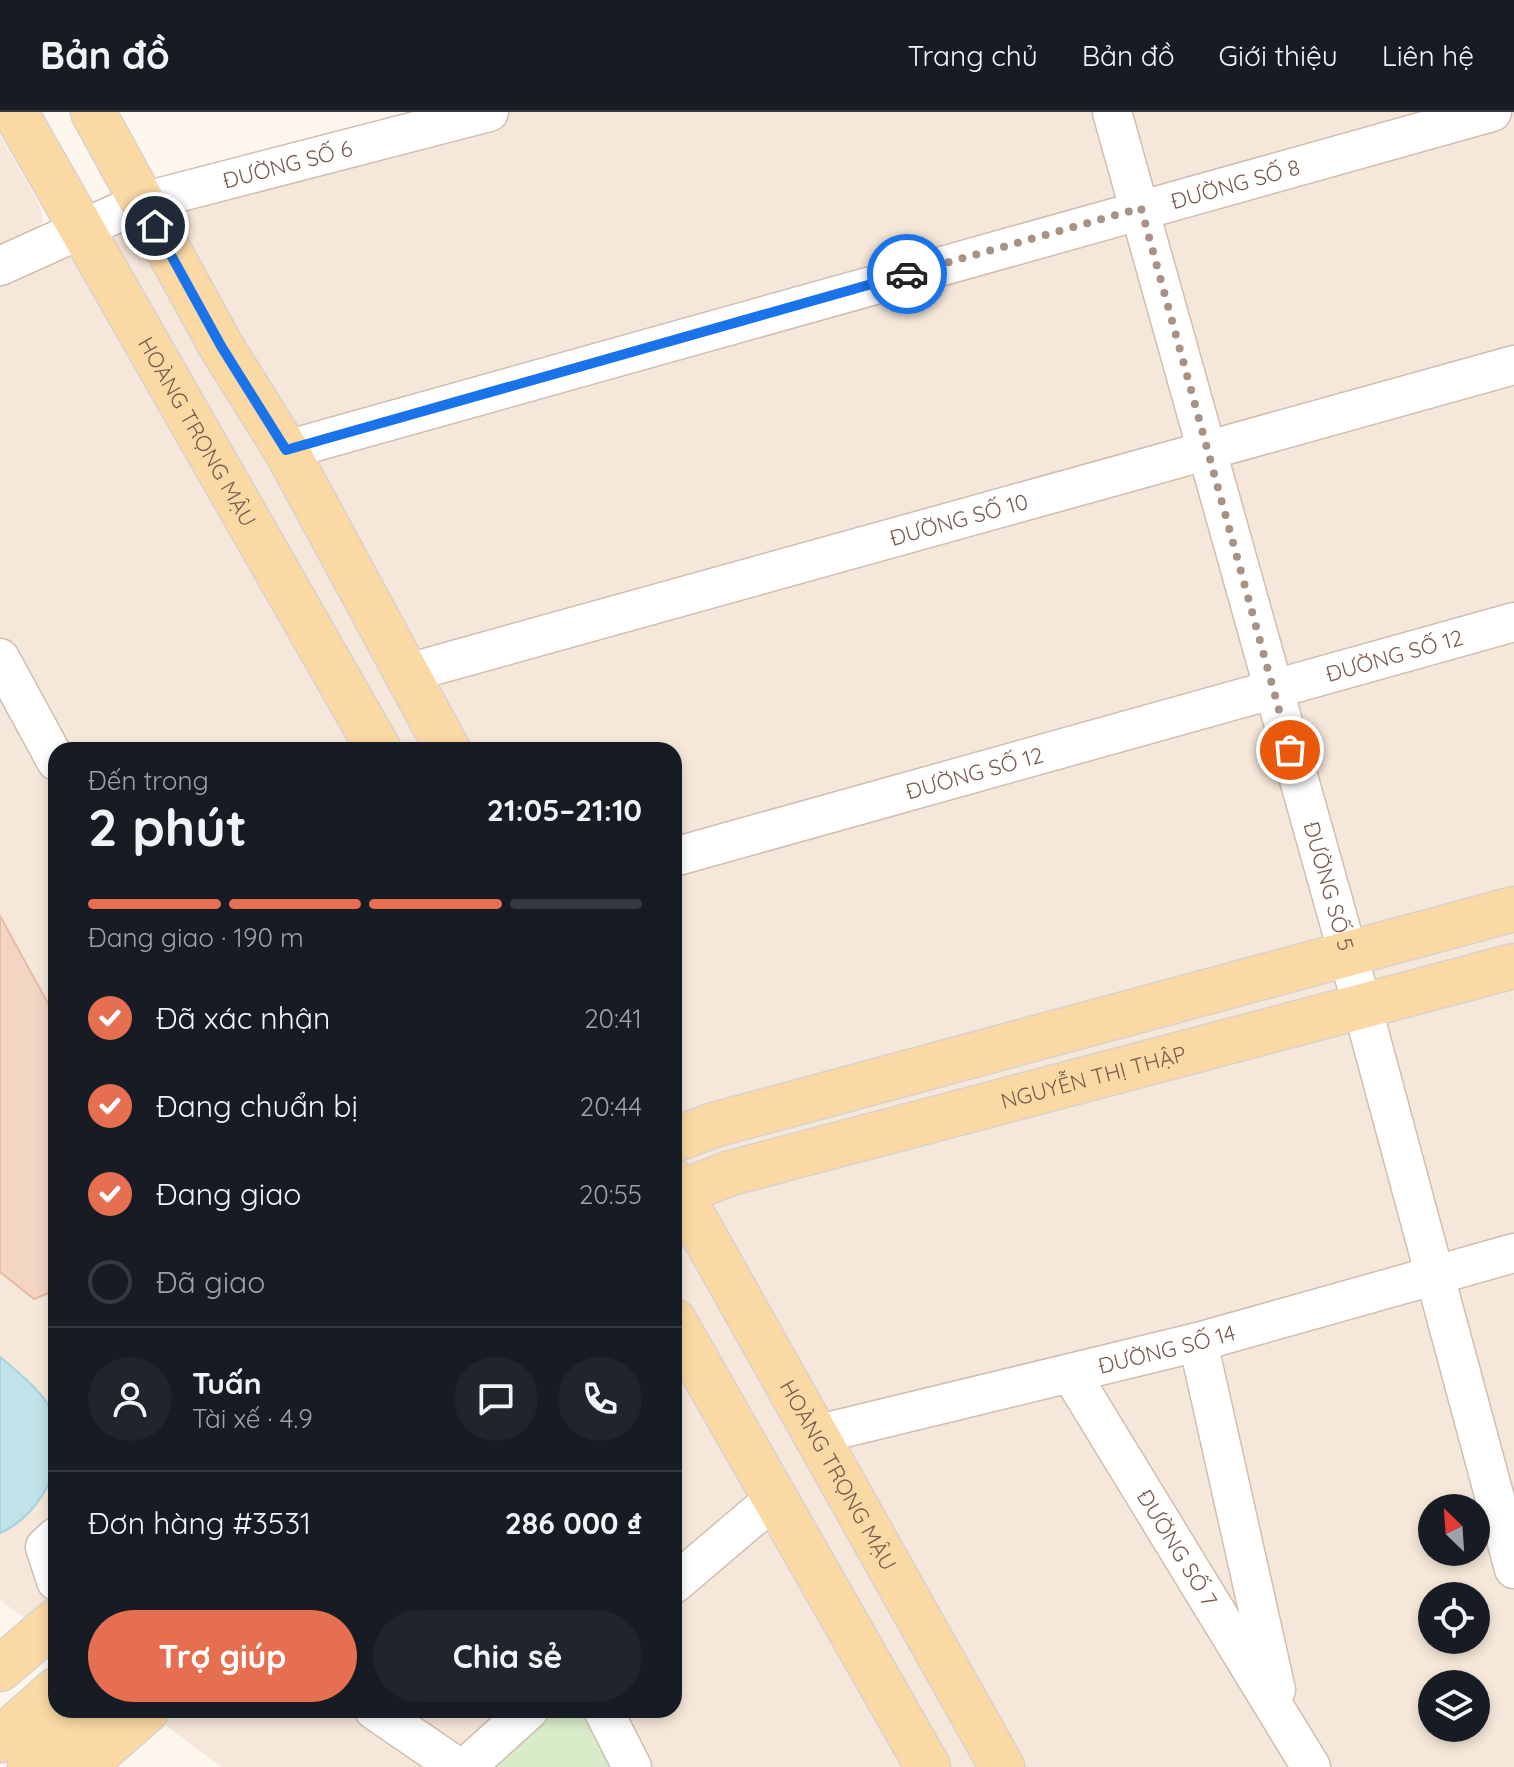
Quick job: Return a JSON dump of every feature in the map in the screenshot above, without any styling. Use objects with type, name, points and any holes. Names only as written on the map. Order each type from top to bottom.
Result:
[{"type":"main road","name":"HOÀNG TRỌNG MẬU","points":[[15,112],[375,742]]},
{"type":"main road","points":[[93,112],[221,346],[286,450],[443,742]]},
{"type":"main road","points":[[350,696],[404,674]]},
{"type":"main road","points":[[682,1137],[714,1125],[1501,912]]},
{"type":"main road","name":"NGUYỄN THỊ THẬP","points":[[682,1188],[1514,966]]},
{"type":"main road","name":"HOÀNG TRỌNG MẬU","points":[[682,1201],[1002,1767]]},
{"type":"main road","points":[[682,1335],[920,1754],[972,1715]]},
{"type":"main road","points":[[0,1669],[48,1628]]},
{"type":"main road","points":[[0,1740],[48,1697]]},
{"type":"main road","points":[[30,1767],[83,1718]]},
{"type":"main road","points":[[82,1767],[138,1718]]},
{"type":"street","name":"ĐƯỜNG SỐ 6","points":[[0,266],[142,202],[489,112]]},
{"type":"street","name":"ĐƯỜNG SỐ 5","points":[[1112,112],[1348,954],[1432,1276],[1507,1511],[1514,1569]]},
{"type":"street","name":"ĐƯỜNG SỐ 8","points":[[286,450],[1492,112]]},
{"type":"street","name":"ĐƯỜNG SỐ 10","points":[[404,674],[1514,365]]},
{"type":"street","name":"ĐƯỜNG SỐ 12","points":[[682,855],[1514,622]]},
{"type":"street","points":[[0,658],[48,746]]},
{"type":"street","name":"ĐƯỜNG SỐ 14","points":[[815,1435],[1198,1342],[1514,1253]]},
{"type":"street","name":"ĐƯỜNG SỐ 7","points":[[1198,1342],[1283,1720]]},
{"type":"street","name":"ĐƯỜNG SỐ 7","points":[[1071,1374],[1311,1767]]},
{"type":"street","points":[[682,1577],[774,1499]]},
{"type":"street","points":[[386,1718],[457,1767]]},
{"type":"street","points":[[466,1767],[520,1718]]},
{"type":"street","points":[[607,1718],[632,1767]]},
{"type":"shaded area","points":[[508,112],[1514,112],[1514,1767],[221,1767],[157,1718],[682,1718],[682,742],[48,742],[48,1636],[0,1600],[0,281],[143,210]]},
{"type":"shaded area","points":[[0,135],[40,206],[43,222],[25,244],[0,254]]},
{"type":"green space","points":[[549,1718],[593,1718],[618,1767],[495,1767]]},
{"type":"water","points":[[0,1357],[33,1386],[48,1405],[48,1485],[30,1512],[0,1533]]},
{"type":"building","points":[[0,916],[48,1003],[48,1293],[34,1299],[0,1272]]},
{"type":"way so far","points":[[907,274],[1141,208],[1290,750]]},
{"type":"route","points":[[155,226],[221,346],[286,450],[907,274]]}]
